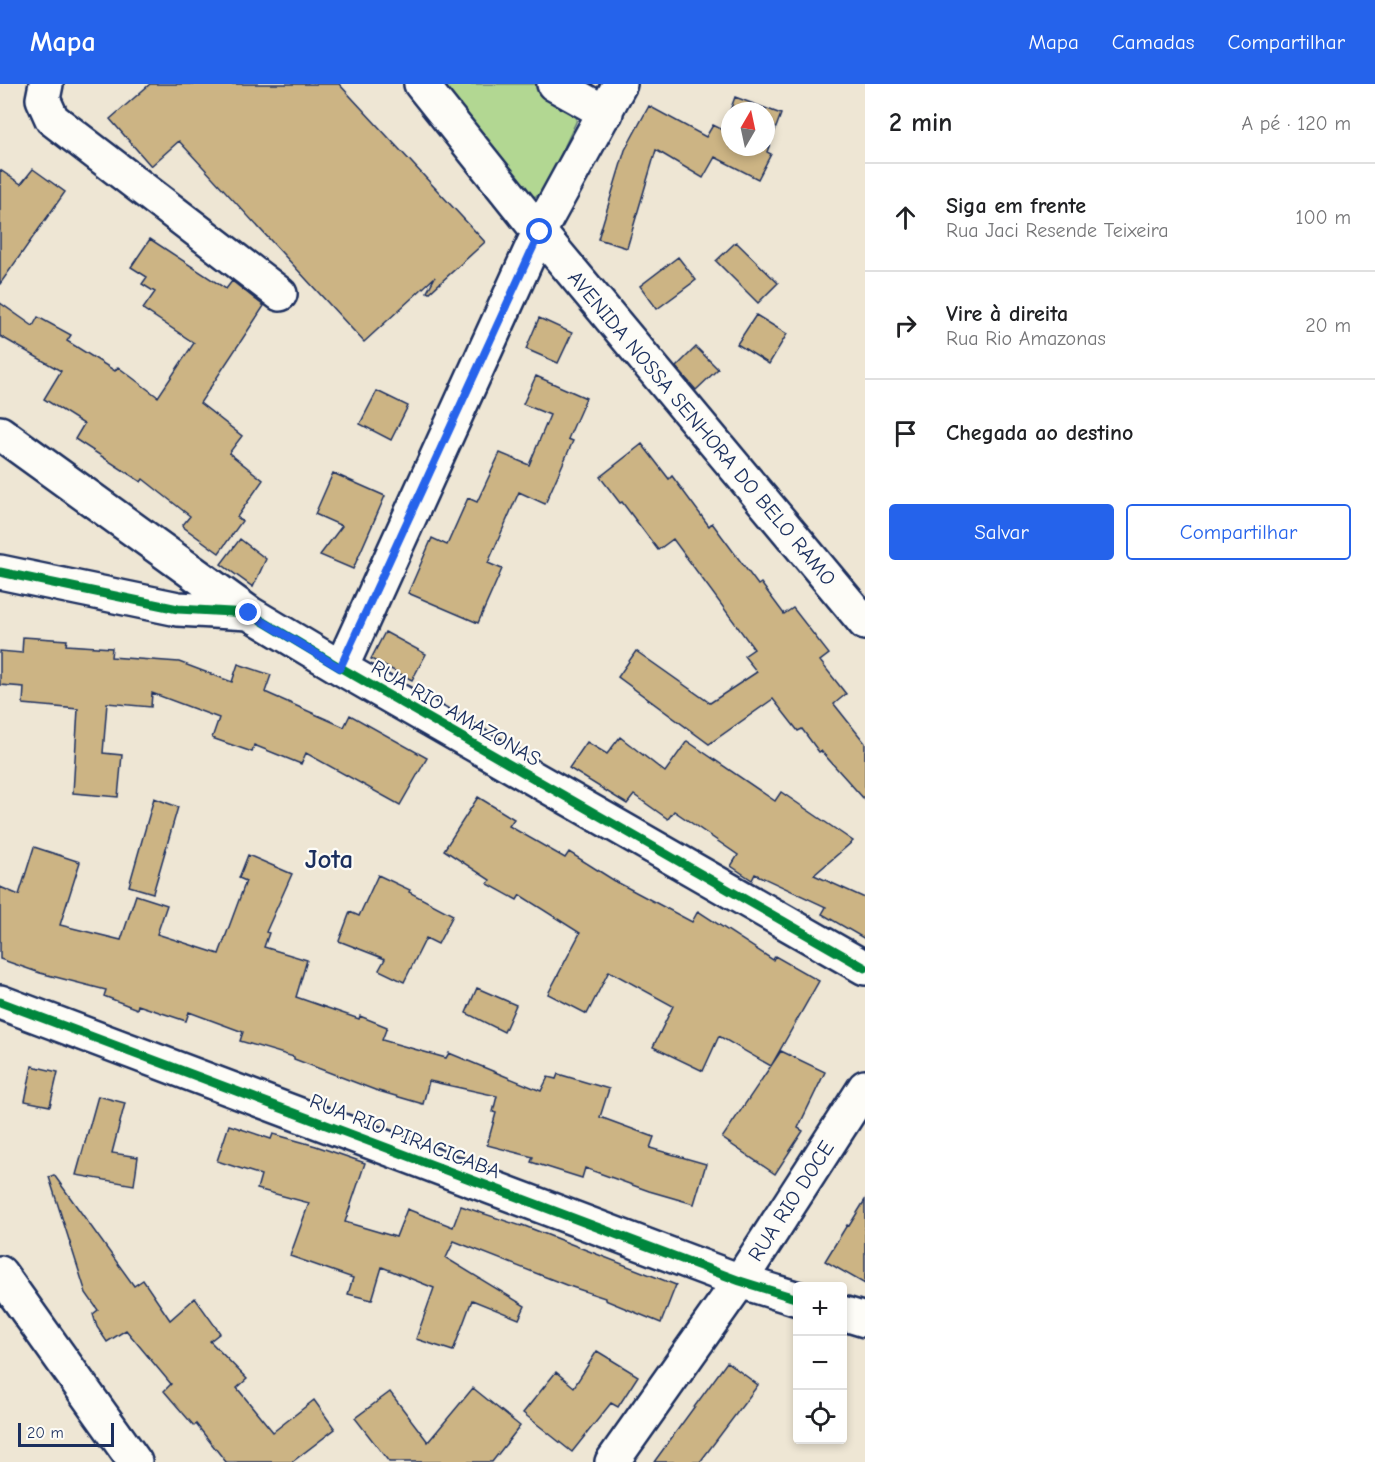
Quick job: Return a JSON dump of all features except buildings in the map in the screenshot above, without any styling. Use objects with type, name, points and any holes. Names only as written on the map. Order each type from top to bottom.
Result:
[{"type":"street","points":[[46,84],[43,99],[52,119],[280,294]]},
{"type":"street","name":"AVENIDA NOSSA SENHORA DO BELO RAMO","points":[[421,84],[540,232],[865,623]]},
{"type":"street","points":[[554,84],[606,113]]},
{"type":"street","points":[[340,668],[540,232],[620,84]]},
{"type":"street","points":[[0,433],[249,613]]},
{"type":"street","name":"RUA RIO AMAZONAS","points":[[0,572],[178,609],[249,613],[340,668],[865,968]]},
{"type":"street","name":"RUA RIO PIRACICABA","points":[[0,1002],[740,1281],[793,1297]]},
{"type":"street","name":"RUA RIO DOCE","points":[[612,1462],[740,1281],[865,1087]]},
{"type":"street","points":[[0,1273],[135,1462]]},
{"type":"street","points":[[847,1314],[865,1320]]},
{"type":"green space","points":[[438,84],[552,84],[578,110],[576,122],[542,195],[531,197]]},
{"type":"cycle path","points":[[0,572],[178,609],[249,613],[865,968]]},
{"type":"cycle path","points":[[0,1002],[740,1281],[793,1297]]},
{"type":"district","name":"Jota","points":[[329,859]]},
{"type":"route","points":[[249,613],[340,668],[540,232]]}]
